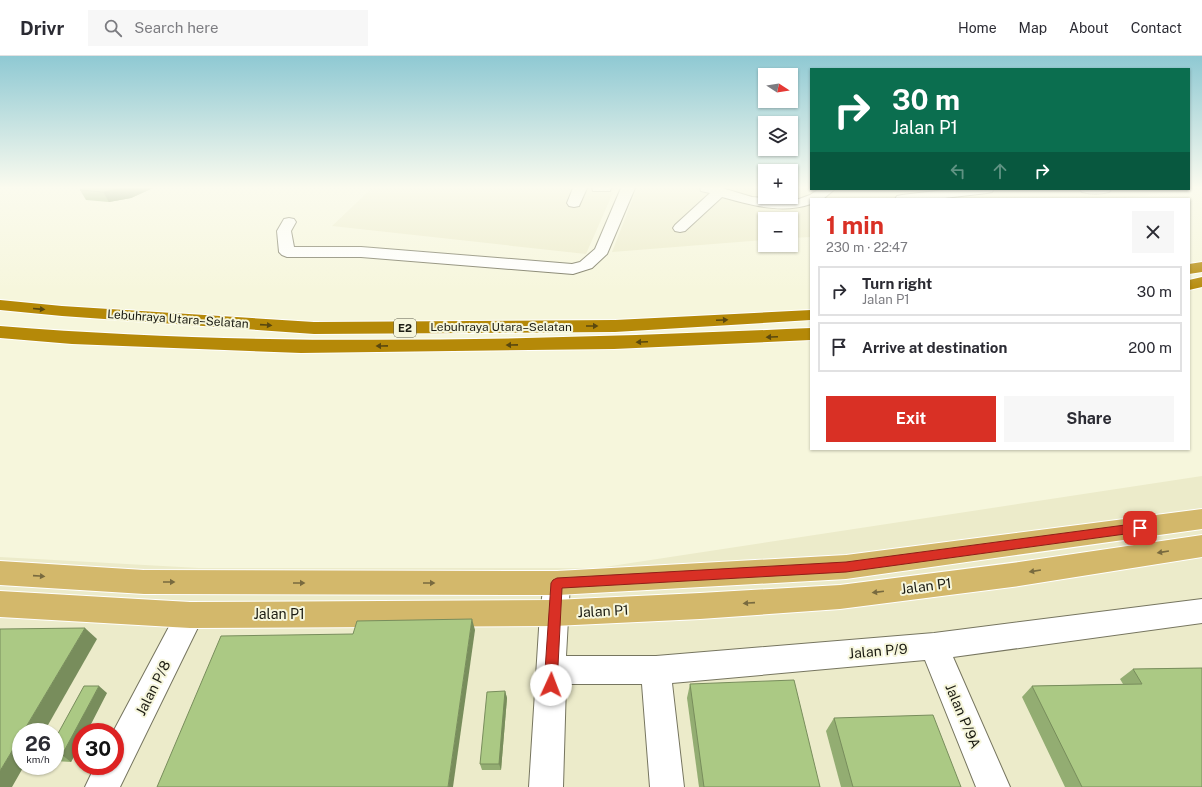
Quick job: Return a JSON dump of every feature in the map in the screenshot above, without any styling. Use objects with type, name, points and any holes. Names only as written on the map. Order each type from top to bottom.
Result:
[{"type":"highway","points":[[1190,269],[1202,267]]},
{"type":"highway","points":[[1190,285],[1202,282]]},
{"type":"highway","name":"Lebuhraya Utara–Selatan","points":[[0,305],[314,328],[615,326],[810,314]]},
{"type":"highway","name":"Lebuhraya Utara–Selatan","points":[[0,332],[72,338],[301,347],[614,344],[810,334]]},
{"type":"main road","points":[[0,573],[144,582],[557,583],[846,567],[1202,520]]},
{"type":"main road","name":"Jalan P1","points":[[0,604],[190,615],[554,613],[700,606],[840,597],[1019,574],[1202,546]]},
{"type":"street","points":[[288,222],[284,231],[287,252],[361,252],[573,269],[586,265],[602,251],[614,222]]},
{"type":"street","points":[[680,228],[685,222]]},
{"type":"street","points":[[546,787],[554,613],[557,583]]},
{"type":"street","name":"Jalan P/9","points":[[551,670],[656,670],[934,646],[1202,611]]},
{"type":"street","name":"Jalan P/8","points":[[124,743],[190,615]]},
{"type":"street","name":"Jalan P/9A","points":[[934,646],[993,787]]},
{"type":"street","points":[[656,670],[667,787]]},
{"type":"street","points":[[102,787],[108,775]]},
{"type":"shaded area","points":[[336,222],[600,222],[586,254],[332,226]]},
{"type":"shaded area","points":[[624,222],[758,222],[758,241],[612,252]]},
{"type":"shaded area","points":[[798,222],[810,222],[810,237],[798,238]]},
{"type":"shaded area","points":[[1202,476],[1202,787],[0,787],[0,557],[199,568],[598,568]]},
{"type":"building","points":[[472,619],[448,787],[157,787],[221,636],[353,634],[357,621]]},
{"type":"building","points":[[85,628],[28,723],[12,723],[12,751],[0,771],[0,629]]},
{"type":"building","points":[[1202,668],[1202,787],[1082,787],[1032,686],[1142,684],[1133,669]]},
{"type":"building","points":[[794,680],[820,787],[704,787],[690,684]]},
{"type":"building","points":[[84,686],[99,686],[79,723],[72,723],[72,736],[64,751],[64,723]]},
{"type":"building","points":[[505,691],[499,764],[480,764],[487,692]]},
{"type":"building","points":[[933,715],[961,787],[853,787],[834,718]]},
{"type":"route","points":[[551,685],[554,613],[557,583],[846,567],[1140,528]]}]
